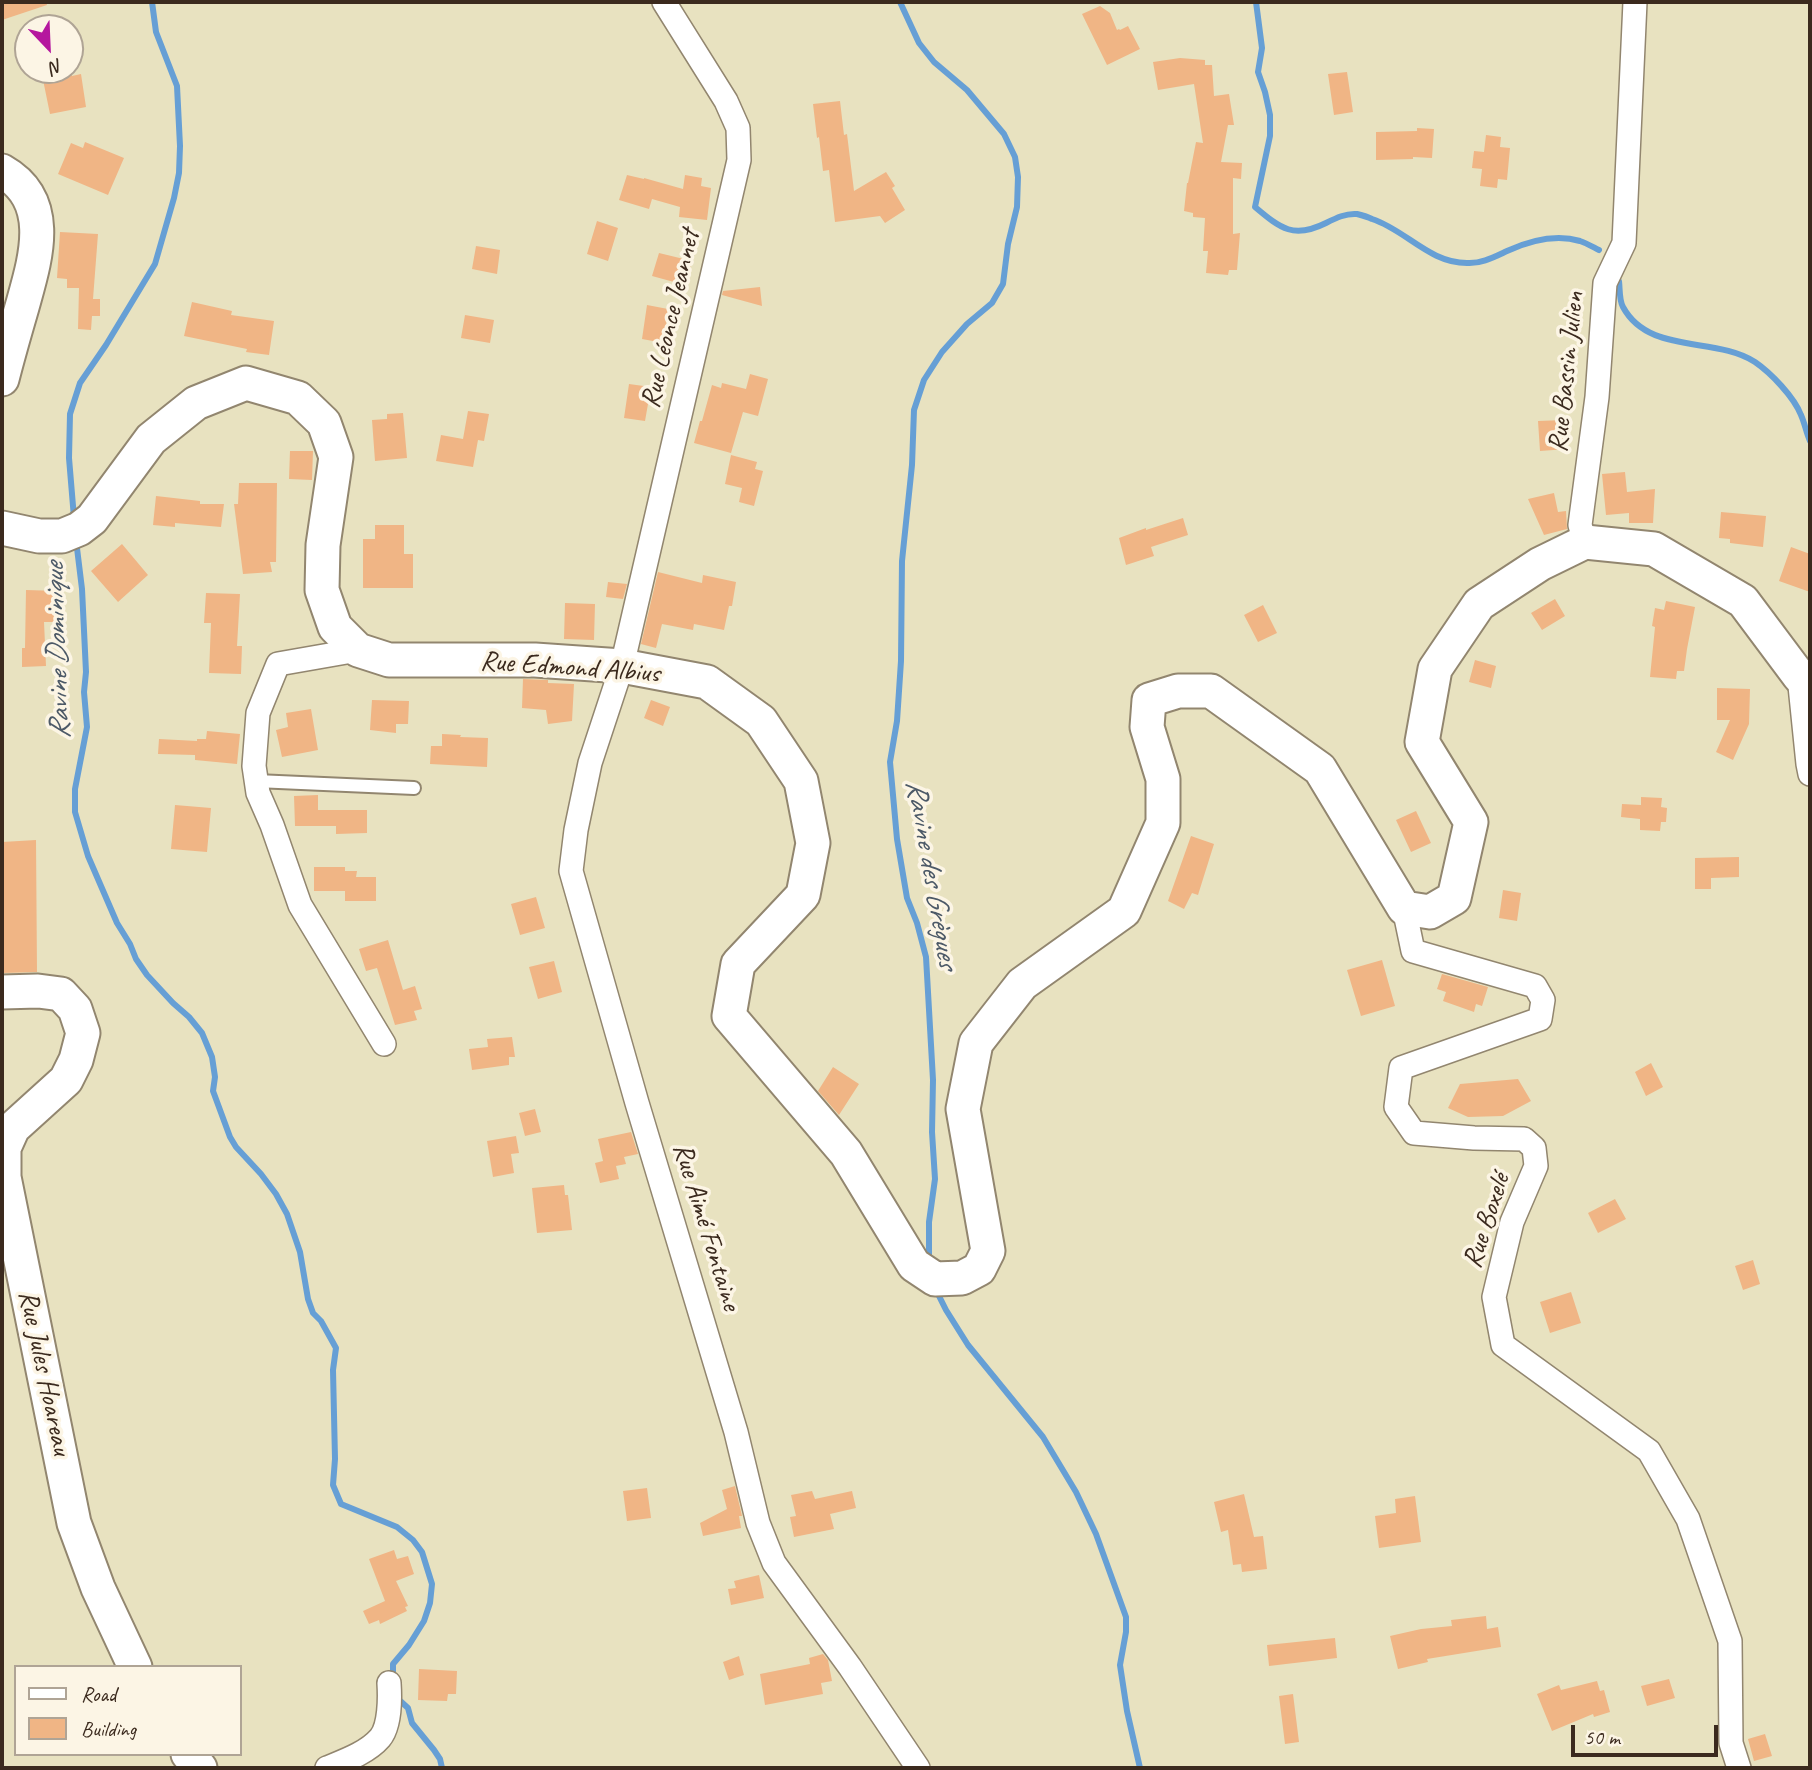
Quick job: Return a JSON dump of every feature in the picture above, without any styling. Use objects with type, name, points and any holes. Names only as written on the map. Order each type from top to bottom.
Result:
[{"type":"main road","points":[[2,171],[14,178],[29,198],[36,217],[37,237],[35,260],[2,379]]},
{"type":"main road","points":[[6,529],[39,536],[62,536],[79,529],[92,519],[151,439],[196,403],[246,383],[298,398],[324,423],[335,457],[323,545],[322,590],[335,627],[358,650]]},
{"type":"main road","points":[[1404,908],[1430,912],[1454,898],[1471,822],[1422,742],[1435,669],[1479,604],[1540,564],[1585,542],[1654,548],[1743,601],[1805,681]]},
{"type":"main road","name":"Rue Edmond Albius","points":[[358,650],[390,660],[535,660],[622,666],[707,682],[761,721],[801,781],[813,844],[803,895],[738,964],[730,1016],[846,1153],[914,1265],[934,1279],[962,1278],[979,1269],[988,1251],[962,1109],[976,1044],[1022,984],[1124,911],[1163,823],[1163,779],[1147,727],[1149,700],[1178,691],[1211,691],[1320,769],[1404,908]]},
{"type":"main road","name":"Rue Jules Hoareau","points":[[2,992],[38,991],[61,994],[75,1009],[83,1033],[76,1060],[66,1080],[13,1128],[4,1148],[4,1177],[74,1523],[98,1588],[134,1665]]},
{"type":"street","name":"Rue Léonce Jeannet","points":[[622,666],[739,160],[738,128],[726,102],[664,2]]},
{"type":"street","name":"Rue Bassin Julien","points":[[1585,542],[1580,525],[1597,397],[1605,283],[1624,243],[1635,2]]},
{"type":"street","points":[[358,650],[278,664],[258,713],[254,766],[258,793],[300,905],[384,1045]]},
{"type":"street","name":"Rue Aimé Fontaine","points":[[622,666],[590,763],[576,830],[571,871],[637,1103],[736,1432],[758,1523],[774,1563],[850,1667],[918,1768]]},
{"type":"street","points":[[1805,681],[1810,774]]},
{"type":"street","name":"Rue Boxelé","points":[[1404,908],[1413,951],[1535,986],[1543,1000],[1540,1019],[1401,1068],[1396,1107],[1414,1133],[1524,1139],[1534,1148],[1536,1166],[1513,1222],[1494,1297],[1503,1345],[1649,1451],[1688,1519],[1730,1641],[1731,1743],[1739,1768]]},
{"type":"street","points":[[327,1768],[355,1756],[381,1737],[390,1707],[389,1684]]},
{"type":"lane","points":[[256,781],[414,788]]},
{"type":"building","points":[[2,2],[46,2],[47,5],[2,20]]},
{"type":"building","points":[[1100,6],[1110,13],[1117,30],[1128,26],[1140,49],[1107,65],[1082,14]]},
{"type":"building","points":[[1180,58],[1205,60],[1205,65],[1212,65],[1214,96],[1229,94],[1234,125],[1228,125],[1221,162],[1242,163],[1241,179],[1233,178],[1233,234],[1240,233],[1237,270],[1229,270],[1228,275],[1206,273],[1208,251],[1203,251],[1205,218],[1193,217],[1193,213],[1184,211],[1196,142],[1203,143],[1194,84],[1158,90],[1153,62]]},
{"type":"building","points":[[1347,72],[1353,112],[1334,115],[1328,74]]},
{"type":"building","points":[[44,84],[83,84],[86,107],[50,114]]},
{"type":"building","points":[[840,101],[854,191],[886,172],[905,210],[885,223],[880,216],[835,222],[829,170],[823,171],[813,104]]},
{"type":"building","points":[[1417,128],[1434,129],[1432,158],[1376,160],[1376,132],[1417,131]]},
{"type":"building","points":[[1486,135],[1501,137],[1500,147],[1510,148],[1507,180],[1498,179],[1497,188],[1480,186],[1482,169],[1472,168],[1474,151],[1484,152]]},
{"type":"building","points":[[85,142],[124,158],[108,195],[58,174],[71,143],[83,148]]},
{"type":"building","points":[[627,175],[683,189],[685,175],[702,178],[701,186],[711,188],[707,220],[679,217],[680,207],[652,199],[649,209],[619,200]]},
{"type":"building","points":[[597,221],[618,228],[608,261],[587,254]]},
{"type":"building","points":[[60,232],[98,234],[93,299],[100,299],[100,316],[92,316],[91,330],[78,329],[79,288],[67,288],[67,279],[57,278]]},
{"type":"building","points":[[476,246],[500,250],[497,274],[472,269]]},
{"type":"building","points":[[659,253],[692,261],[685,285],[652,276]]},
{"type":"building","points":[[760,287],[762,306],[722,295],[723,291]]},
{"type":"building","points":[[192,302],[232,311],[231,315],[274,321],[269,355],[184,336]]},
{"type":"building","points":[[647,305],[668,309],[664,343],[642,339]]},
{"type":"building","points":[[465,315],[494,320],[490,343],[461,338]]},
{"type":"building","points":[[750,374],[768,379],[758,416],[743,412],[731,453],[694,443],[712,385],[721,388],[722,383],[746,389]]},
{"type":"building","points":[[629,384],[651,387],[645,421],[624,418]]},
{"type":"building","points":[[468,411],[489,414],[484,441],[478,440],[473,467],[436,461],[441,435],[463,439]]},
{"type":"building","points":[[403,413],[407,458],[375,461],[372,420],[387,419],[387,414]]},
{"type":"building","points":[[1565,420],[1567,449],[1540,451],[1538,421]]},
{"type":"building","points":[[290,451],[313,451],[312,480],[289,479]]},
{"type":"building","points":[[731,455],[757,462],[755,469],[763,471],[754,506],[739,502],[742,488],[725,484]]},
{"type":"building","points":[[1625,472],[1627,492],[1655,489],[1653,523],[1629,523],[1629,513],[1606,515],[1602,474]]},
{"type":"building","points":[[239,483],[277,483],[276,562],[270,562],[272,572],[243,574],[234,504],[238,504]]},
{"type":"building","points":[[1554,493],[1558,512],[1566,511],[1567,529],[1544,535],[1528,499]]},
{"type":"building","points":[[156,496],[200,501],[200,504],[224,504],[221,527],[175,523],[175,527],[153,525]]},
{"type":"building","points":[[1721,512],[1766,516],[1763,547],[1730,543],[1730,539],[1719,538]]},
{"type":"building","points":[[1183,518],[1188,535],[1151,547],[1154,556],[1126,565],[1119,538]]},
{"type":"building","points":[[375,525],[404,525],[404,554],[413,554],[413,588],[363,588],[363,539],[375,539]]},
{"type":"building","points":[[122,544],[148,575],[118,602],[91,571]]},
{"type":"building","points":[[1791,547],[1810,554],[1810,592],[1779,581]]},
{"type":"building","points":[[658,572],[702,583],[703,575],[736,582],[724,630],[694,624],[693,630],[662,624],[656,648],[641,644]]},
{"type":"building","points":[[608,582],[627,584],[623,599],[606,597]]},
{"type":"building","points":[[26,590],[58,591],[57,622],[44,622],[46,666],[22,667]]},
{"type":"building","points":[[206,593],[240,594],[237,646],[242,646],[241,674],[209,673],[211,623],[204,623]]},
{"type":"building","points":[[1555,599],[1565,616],[1542,630],[1531,613]]},
{"type":"building","points":[[1666,601],[1695,607],[1684,671],[1677,671],[1676,679],[1650,677],[1655,608],[1664,610]]},
{"type":"building","points":[[565,603],[595,604],[594,640],[564,639]]},
{"type":"building","points":[[1263,605],[1277,633],[1258,642],[1244,615]]},
{"type":"building","points":[[1475,660],[1496,666],[1491,688],[1469,682]]},
{"type":"building","points":[[523,679],[574,684],[572,721],[548,724],[546,710],[522,708]]},
{"type":"building","points":[[1717,688],[1750,689],[1749,724],[1733,760],[1716,752],[1730,720],[1717,720]]},
{"type":"building","points":[[372,700],[409,701],[408,724],[396,724],[396,733],[370,730]]},
{"type":"building","points":[[651,700],[670,707],[663,726],[644,718]]},
{"type":"building","points":[[311,709],[318,750],[282,757],[276,730],[288,727],[286,713]]},
{"type":"building","points":[[207,731],[240,734],[237,764],[195,760],[195,755],[158,754],[159,739],[197,741],[206,739]]},
{"type":"building","points":[[442,734],[488,738],[487,767],[430,764],[431,746],[442,746]]},
{"type":"building","points":[[318,795],[318,810],[367,810],[367,833],[336,834],[336,826],[295,826],[294,796]]},
{"type":"building","points":[[1641,797],[1662,798],[1661,807],[1667,808],[1666,822],[1661,822],[1660,831],[1640,830],[1640,819],[1621,817],[1622,804],[1641,805]]},
{"type":"building","points":[[175,805],[211,808],[207,852],[171,849]]},
{"type":"building","points":[[1416,811],[1431,843],[1411,852],[1396,820]]},
{"type":"building","points":[[1191,836],[1214,844],[1198,895],[1192,893],[1184,909],[1168,901]]},
{"type":"building","points":[[36,840],[37,972],[2,973],[2,842]]},
{"type":"building","points":[[1739,857],[1739,877],[1711,878],[1711,889],[1695,889],[1695,858]]},
{"type":"building","points":[[314,867],[345,867],[345,871],[357,871],[356,877],[376,877],[376,901],[345,901],[345,891],[314,891]]},
{"type":"building","points":[[1503,890],[1521,893],[1517,921],[1499,918]]},
{"type":"building","points":[[536,897],[545,928],[520,935],[511,904]]},
{"type":"building","points":[[388,940],[403,990],[415,986],[422,1009],[414,1011],[417,1020],[395,1025],[377,968],[366,971],[359,949]]},
{"type":"building","points":[[1382,960],[1395,1006],[1361,1016],[1347,970]]},
{"type":"building","points":[[554,961],[562,992],[538,999],[529,967]]},
{"type":"building","points":[[1442,974],[1488,987],[1482,1006],[1476,1004],[1474,1012],[1443,1001],[1446,992],[1437,989]]},
{"type":"building","points":[[512,1037],[515,1057],[509,1057],[509,1065],[472,1070],[469,1049],[488,1047],[487,1039]]},
{"type":"building","points":[[1651,1063],[1663,1087],[1646,1096],[1635,1072]]},
{"type":"building","points":[[833,1067],[859,1084],[839,1115],[818,1091]]},
{"type":"building","points":[[1518,1079],[1531,1101],[1503,1116],[1468,1117],[1448,1108],[1460,1084]]},
{"type":"building","points":[[535,1109],[541,1132],[525,1136],[519,1113]]},
{"type":"building","points":[[631,1132],[638,1154],[624,1157],[626,1164],[616,1166],[619,1179],[600,1183],[595,1163],[603,1161],[598,1139]]},
{"type":"building","points":[[516,1136],[519,1153],[511,1154],[514,1173],[493,1177],[487,1141]]},
{"type":"building","points":[[564,1185],[565,1195],[568,1195],[572,1230],[537,1233],[532,1188]]},
{"type":"building","points":[[1615,1199],[1626,1219],[1598,1233],[1588,1213]]},
{"type":"building","points":[[1753,1260],[1760,1284],[1743,1290],[1735,1266]]},
{"type":"building","points":[[1571,1292],[1581,1323],[1550,1333],[1540,1302]]},
{"type":"building","points":[[735,1486],[742,1516],[739,1516],[741,1528],[703,1536],[700,1523],[727,1509],[722,1490]]},
{"type":"building","points":[[647,1488],[651,1518],[627,1521],[623,1491]]},
{"type":"building","points":[[812,1491],[815,1499],[852,1491],[856,1508],[830,1514],[834,1529],[794,1537],[790,1517],[796,1516],[791,1495]]},
{"type":"building","points":[[1244,1494],[1254,1537],[1263,1536],[1267,1569],[1242,1572],[1241,1564],[1233,1565],[1228,1530],[1221,1532],[1214,1502]]},
{"type":"building","points":[[1415,1496],[1421,1542],[1379,1548],[1375,1516],[1396,1513],[1395,1499]]},
{"type":"building","points":[[394,1550],[397,1559],[408,1556],[414,1574],[396,1581],[408,1606],[405,1607],[407,1611],[380,1624],[379,1620],[369,1624],[363,1611],[385,1601],[369,1559]]},
{"type":"building","points":[[759,1575],[764,1598],[731,1605],[728,1589],[736,1588],[734,1581]]},
{"type":"building","points":[[1486,1616],[1487,1629],[1498,1627],[1501,1647],[1427,1659],[1428,1662],[1398,1669],[1390,1636],[1452,1626],[1451,1620]]},
{"type":"building","points":[[1335,1638],[1337,1658],[1269,1666],[1267,1645]]},
{"type":"building","points":[[823,1654],[828,1660],[832,1681],[821,1683],[823,1694],[765,1705],[760,1674],[810,1664],[809,1658]]},
{"type":"building","points":[[739,1656],[744,1675],[729,1680],[723,1662]]},
{"type":"building","points":[[419,1669],[457,1671],[456,1694],[448,1694],[447,1701],[418,1700]]},
{"type":"building","points":[[1669,1679],[1675,1698],[1647,1706],[1641,1686]]},
{"type":"building","points":[[1597,1681],[1600,1691],[1604,1690],[1610,1712],[1594,1717],[1593,1714],[1552,1731],[1537,1694],[1559,1685],[1561,1690]]},
{"type":"building","points":[[1293,1694],[1299,1742],[1285,1744],[1279,1696]]},
{"type":"building","points":[[1765,1734],[1772,1756],[1754,1761],[1748,1739]]},
{"type":"waterway","name":"Ravine Dominique","points":[[74,518],[69,458],[70,414],[80,383],[155,264],[179,173],[177,86],[156,32],[152,2]]},
{"type":"waterway","name":"Ravine des Grègues","points":[[900,2],[919,43],[934,62],[967,90],[1004,134],[1015,157],[1018,177],[1017,207],[1008,244],[1003,284],[992,303],[967,324],[942,352],[924,380],[914,410],[912,465],[902,561],[901,661],[897,721],[890,762],[897,839],[907,898],[926,957],[935,1179],[929,1222],[929,1261]]},
{"type":"waterway","points":[[1256,2],[1262,48],[1258,72],[1270,115],[1270,136],[1255,207],[1273,221],[1296,231],[1315,228],[1341,216],[1357,214],[1384,224],[1429,252],[1453,262],[1482,261],[1524,244],[1552,238],[1580,241],[1599,250]]},
{"type":"waterway","points":[[1619,281],[1623,307],[1634,322],[1649,332],[1666,339],[1739,354],[1761,367],[1793,401],[1810,441]]},
{"type":"waterway","name":"Ravine Dominique","points":[[76,540],[82,589],[87,727],[75,789],[75,812],[88,856],[117,923],[147,975],[202,1033],[212,1057],[215,1077],[213,1091],[230,1137],[276,1194],[287,1214],[300,1252],[313,1313],[321,1321],[336,1348],[333,1370],[333,1485],[341,1504],[397,1527],[413,1540],[422,1552],[432,1584],[430,1603],[424,1621],[393,1664],[393,1678]]},
{"type":"waterway","name":"Ravine des Grègues","points":[[935,1288],[968,1345],[1043,1437],[1076,1492],[1096,1534],[1126,1617],[1120,1665],[1140,1768]]},
{"type":"waterway","name":"Ravine Dominique","points":[[397,1698],[408,1708],[412,1723],[434,1750],[442,1768]]}]
